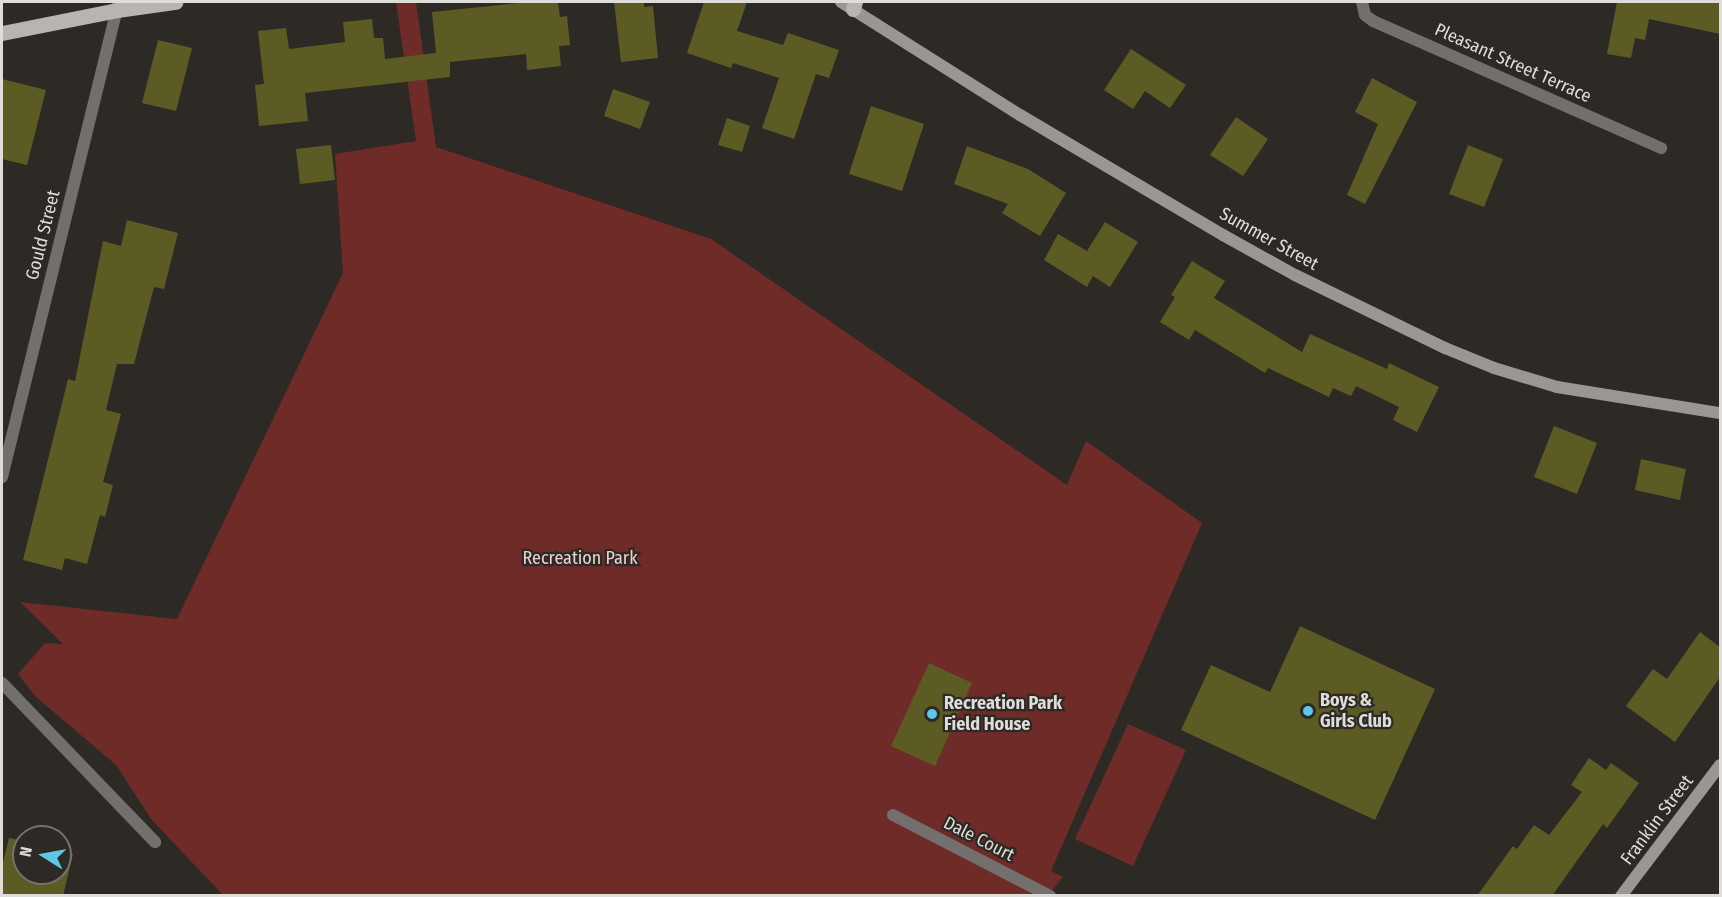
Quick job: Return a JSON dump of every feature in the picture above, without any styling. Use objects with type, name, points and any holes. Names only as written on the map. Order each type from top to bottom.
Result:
[{"type":"main road","points":[[2,33],[118,6],[175,2]]},
{"type":"street","name":"Pleasant Street Terrace","points":[[1362,2],[1365,15],[1373,21],[1661,148]]},
{"type":"street","name":"Summer Street","points":[[850,4],[1020,115],[1233,241],[1295,275],[1445,348],[1494,368],[1557,387],[1720,412]]},
{"type":"street","name":"Gould Street","points":[[2,477],[118,6]]},
{"type":"street","points":[[2,683],[155,842]]},
{"type":"street","name":"Franklin Street","points":[[1622,896],[1720,765]]},
{"type":"street","name":"Dale Court","points":[[893,815],[1050,896]]},
{"type":"green space","name":"Recreation Park","points":[[396,2],[416,2],[436,147],[711,239],[1067,485],[1086,441],[1202,523],[1051,871],[1063,877],[1048,895],[223,895],[151,819],[116,765],[35,696],[18,674],[45,643],[63,644],[20,602],[177,619],[343,273],[335,154],[416,141]]},
{"type":"green space","points":[[1128,724],[1186,750],[1133,866],[1075,839]]},
{"type":"building","points":[[528,2],[558,2],[560,17],[567,16],[570,45],[559,46],[561,66],[527,70],[526,54],[450,62],[450,77],[305,93],[308,121],[259,126],[255,85],[264,84],[258,31],[286,28],[289,49],[345,42],[343,22],[372,19],[374,38],[383,38],[385,59],[436,53],[432,12]]},
{"type":"building","points":[[614,2],[644,2],[644,7],[653,6],[658,58],[621,62]]},
{"type":"building","points":[[704,2],[747,2],[737,31],[783,45],[788,33],[839,50],[829,78],[816,74],[794,139],[762,128],[779,78],[733,63],[731,68],[687,53]]},
{"type":"building","points":[[1617,2],[1720,2],[1720,34],[1649,19],[1645,40],[1635,38],[1631,58],[1607,54]]},
{"type":"building","points":[[158,40],[192,48],[176,111],[142,103]]},
{"type":"building","points":[[1131,49],[1186,85],[1170,108],[1145,91],[1133,109],[1104,90]]},
{"type":"building","points":[[1372,78],[1417,102],[1365,204],[1347,195],[1378,124],[1355,112]]},
{"type":"building","points":[[2,79],[46,90],[27,165],[2,159]]},
{"type":"building","points":[[613,89],[650,102],[640,129],[604,116]]},
{"type":"building","points":[[871,106],[924,124],[902,191],[849,174]]},
{"type":"building","points":[[1236,117],[1268,139],[1243,176],[1210,155]]},
{"type":"building","points":[[727,118],[750,126],[742,152],[718,145]]},
{"type":"building","points":[[331,145],[335,180],[300,184],[296,149]]},
{"type":"building","points":[[1468,145],[1503,159],[1484,207],[1449,194]]},
{"type":"building","points":[[967,146],[1028,169],[1066,193],[1040,236],[1002,213],[1008,204],[954,184]]},
{"type":"building","points":[[127,220],[178,233],[164,289],[154,287],[134,364],[117,364],[106,410],[121,414],[103,482],[113,485],[105,517],[100,515],[87,564],[65,558],[62,570],[23,560],[68,379],[75,381],[103,241],[121,246]]},
{"type":"building","points":[[1105,222],[1138,242],[1110,287],[1093,276],[1087,287],[1044,260],[1058,234],[1087,251]]},
{"type":"building","points":[[1192,261],[1225,281],[1214,298],[1302,352],[1310,334],[1387,369],[1389,363],[1439,387],[1417,432],[1393,420],[1399,407],[1356,386],[1351,396],[1333,388],[1329,397],[1268,368],[1265,373],[1195,330],[1189,340],[1160,322],[1175,297],[1171,295]]},
{"type":"building","points":[[1554,426],[1597,443],[1577,494],[1534,477]]},
{"type":"building","points":[[1641,459],[1686,469],[1680,500],[1635,490]]},
{"type":"building","name":"Boys & Girls Club","points":[[1300,626],[1435,689],[1375,820],[1181,730],[1211,665],[1270,692]]},
{"type":"building","points":[[1700,632],[1720,647],[1720,677],[1675,742],[1626,706],[1653,669],[1667,679]]},
{"type":"building","name":"Recreation Park Field House","points":[[929,663],[972,683],[935,766],[891,746]]},
{"type":"building","points":[[1589,758],[1606,770],[1611,763],[1639,783],[1607,828],[1603,824],[1552,896],[1477,896],[1513,846],[1517,849],[1534,825],[1549,835],[1582,792],[1571,785]]},
{"type":"building","points":[[9,838],[12,839],[12,885],[66,885],[63,896],[2,896],[2,866]]},
{"type":"place","name":"Boys & Girls Club","points":[[1308,711]]},
{"type":"place","name":"Recreation Park Field House","points":[[932,714]]}]
